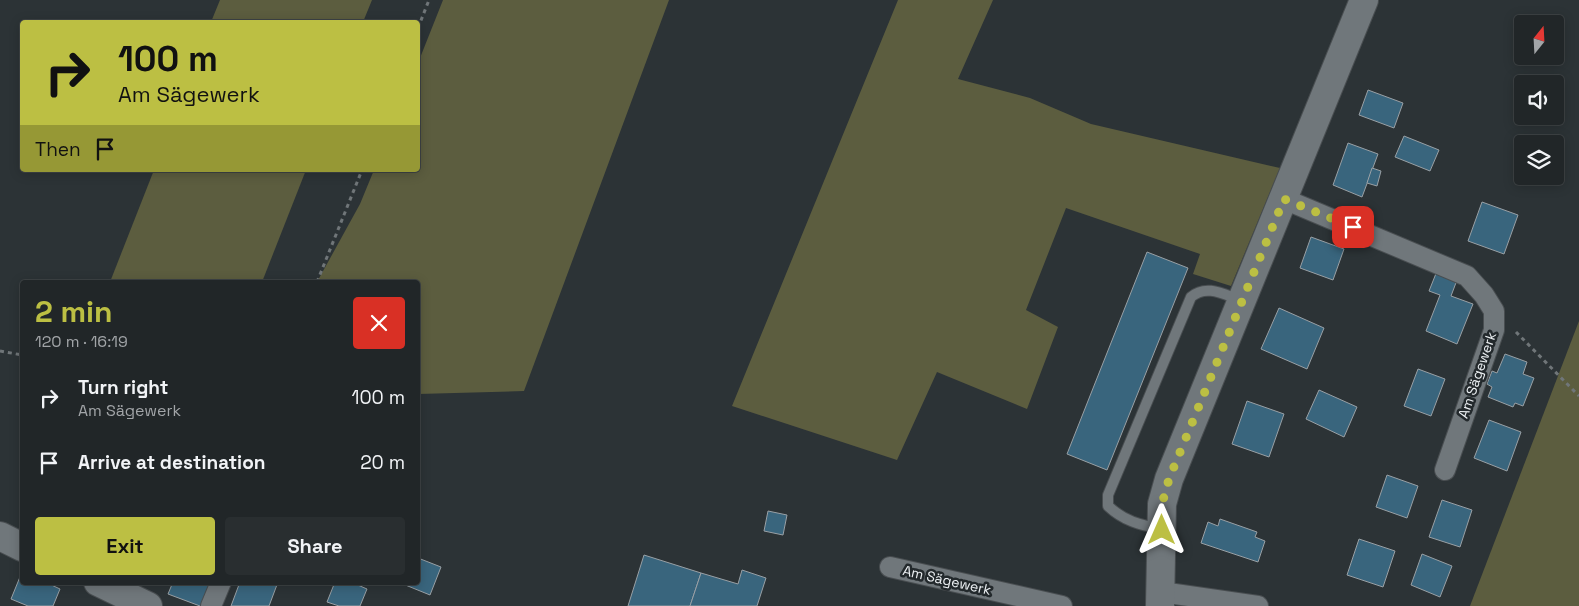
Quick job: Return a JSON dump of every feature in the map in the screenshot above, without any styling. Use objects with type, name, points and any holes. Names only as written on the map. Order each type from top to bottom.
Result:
[{"type":"street","points":[[1258,606],[1161,599],[1162,504],[1169,479],[1364,0]]},
{"type":"street","points":[[1284,199],[1467,276],[1484,295],[1494,311]]},
{"type":"street","name":"Am Sägewerk","points":[[1445,470],[1494,330],[1494,311]]},
{"type":"street","points":[[0,536],[20,546]]},
{"type":"street","name":"Am Sägewerk","points":[[890,566],[1062,606]]},
{"type":"street","points":[[104,585],[148,606]]},
{"type":"street","points":[[211,606],[220,585]]},
{"type":"lane","points":[[1162,530],[1125,519],[1108,506],[1108,495],[1191,297],[1198,291],[1204,290],[1242,300]]},
{"type":"path","points":[[420,23],[429,0]]},
{"type":"path","points":[[318,280],[361,172]]},
{"type":"path","points":[[1494,311],[1579,396]]},
{"type":"path","points":[[0,351],[20,355]]},
{"type":"green space","points":[[220,0],[372,0],[364,20],[212,20]]},
{"type":"green space","points":[[443,0],[669,0],[524,391],[420,394],[420,280],[318,280],[360,204],[373,172],[420,172],[420,58]]},
{"type":"green space","points":[[898,0],[993,0],[958,79],[1030,98],[1091,124],[1280,168],[1231,286],[1193,274],[1200,254],[1066,208],[1026,310],[1058,327],[1027,409],[937,372],[897,460],[732,406]]},
{"type":"green space","points":[[153,172],[305,172],[263,280],[111,280]]},
{"type":"green space","points":[[1579,321],[1579,606],[1470,606]]},
{"type":"building","points":[[1368,90],[1403,103],[1394,128],[1359,115]]},
{"type":"building","points":[[1404,136],[1439,150],[1430,171],[1395,157]]},
{"type":"building","points":[[1348,143],[1378,154],[1362,197],[1333,185]]},
{"type":"building","points":[[1372,168],[1381,171],[1377,186],[1367,183]]},
{"type":"building","points":[[1482,202],[1518,215],[1504,254],[1468,241]]},
{"type":"building","points":[[1311,237],[1344,249],[1333,280],[1300,268]]},
{"type":"building","points":[[1147,252],[1188,268],[1107,470],[1067,454]]},
{"type":"building","points":[[1437,271],[1457,280],[1451,296],[1473,304],[1457,344],[1426,331],[1440,295],[1429,291]]},
{"type":"building","points":[[1279,308],[1324,328],[1307,369],[1261,349]]},
{"type":"building","points":[[1505,354],[1527,362],[1523,374],[1534,378],[1523,406],[1515,403],[1513,407],[1488,397],[1492,387],[1487,384],[1492,371],[1497,373]]},
{"type":"building","points":[[1418,369],[1445,379],[1431,416],[1404,406]]},
{"type":"building","points":[[1319,390],[1357,407],[1344,437],[1306,419]]},
{"type":"building","points":[[1247,401],[1284,414],[1269,457],[1232,444]]},
{"type":"building","points":[[1489,420],[1521,432],[1507,471],[1474,458]]},
{"type":"building","points":[[1387,475],[1418,486],[1407,518],[1376,507]]},
{"type":"building","points":[[1442,500],[1472,510],[1460,547],[1429,537]]},
{"type":"building","points":[[768,511],[787,515],[783,535],[764,531]]},
{"type":"building","points":[[1220,519],[1257,532],[1255,537],[1265,541],[1258,562],[1201,543],[1208,522],[1218,526]]},
{"type":"building","points":[[1359,539],[1395,551],[1383,587],[1347,575]]},
{"type":"building","points":[[1422,554],[1452,566],[1440,597],[1411,585]]},
{"type":"building","points":[[644,555],[701,573],[690,606],[628,606]]},
{"type":"building","points":[[420,559],[441,567],[430,595],[405,585],[420,585]]},
{"type":"building","points":[[742,570],[766,578],[757,606],[690,606],[701,573],[738,584]]},
{"type":"building","points":[[20,577],[20,585],[51,585],[60,589],[53,606],[28,606],[11,599]]},
{"type":"building","points":[[172,585],[211,585],[204,606],[168,594]]},
{"type":"building","points":[[239,585],[277,585],[269,606],[231,606]]},
{"type":"building","points":[[334,585],[358,585],[367,589],[360,606],[339,606],[327,602]]},
{"type":"route","points":[[1162,530],[1162,504],[1169,479],[1284,199],[1353,227]]}]
